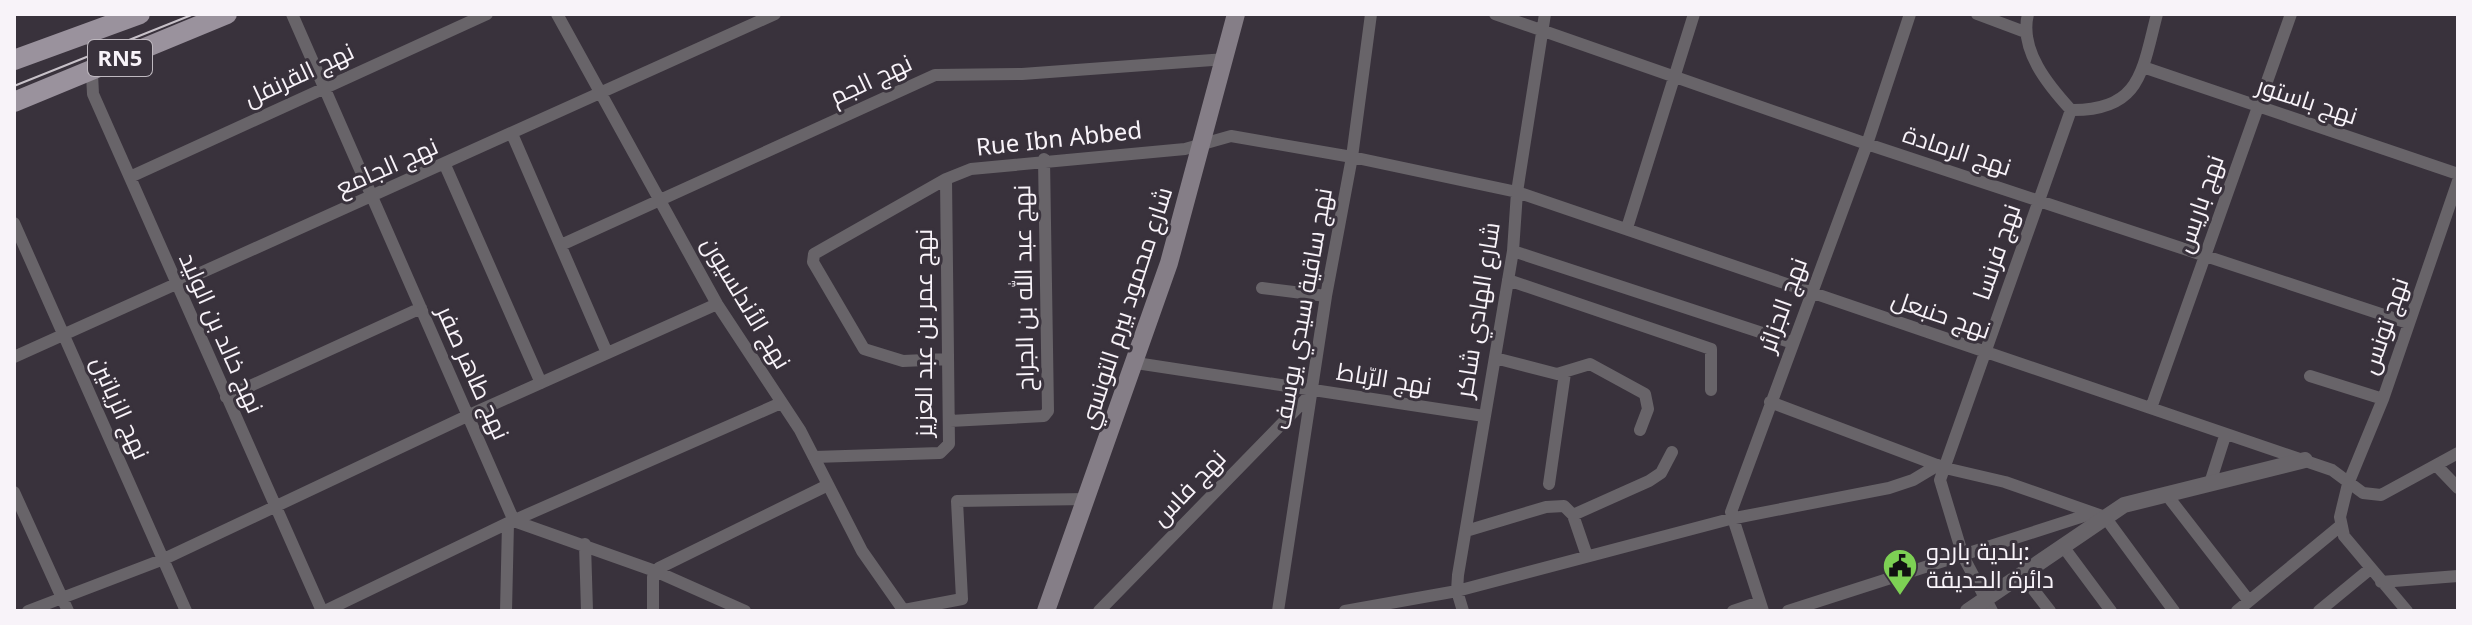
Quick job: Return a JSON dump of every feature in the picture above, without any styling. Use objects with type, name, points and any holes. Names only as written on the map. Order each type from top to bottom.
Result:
[{"type":"main road","name":"RN5","points":[[14,60],[140,14]]},
{"type":"main road","name":"RN5","points":[[14,102],[227,14]]},
{"type":"main road","name":"شارع محمود بيرم التونسي","points":[[1046,611],[1169,263],[1236,14]]},
{"type":"street","name":"نهج طاهر صفر","points":[[292,14],[326,86],[511,522]]},
{"type":"street","name":"نهج القرنفل","points":[[130,177],[487,14]]},
{"type":"street","name":"نهج الأندلسيون","points":[[557,14],[717,304],[814,457],[862,551],[904,611]]},
{"type":"street","name":"نهج الجامع","points":[[14,357],[775,14]]},
{"type":"street","name":"نهج ساقية سيدي يوسف","points":[[1278,611],[1326,296],[1352,157],[1371,14]]},
{"type":"street","name":"نهج الرمادة","points":[[1495,14],[1867,144],[2408,323]]},
{"type":"street","name":"شارع الهادي شاكر","points":[[1463,611],[1457,591],[1513,251],[1517,192],[1545,14]]},
{"type":"street","points":[[1627,228],[1677,78],[1694,14]]},
{"type":"street","name":"نهج الجزائر","points":[[1730,519],[1770,402],[1867,144],[1910,14]]},
{"type":"street","points":[[1977,14],[2025,32]]},
{"type":"street","points":[[2028,14],[2025,32],[2041,73],[2071,110],[2108,107],[2127,97],[2143,67],[2157,14]]},
{"type":"street","name":"نهج باريس","points":[[2151,408],[2291,14]]},
{"type":"street","name":"نهج خالد بن الوليد","points":[[78,36],[86,36],[96,45],[99,56],[94,70],[93,94],[274,506],[324,611]]},
{"type":"street","name":"نهج الجم","points":[[561,245],[935,75],[1022,74],[1226,59]]},
{"type":"street","name":"نهج باستور","points":[[2143,67],[2458,174]]},
{"type":"street","name":"نهج فرنسا","points":[[1941,467],[2071,110]]},
{"type":"street","points":[[512,134],[607,353]]},
{"type":"street","name":"Rue Ibn Abbed","points":[[948,359],[903,361],[864,349],[813,262],[816,251],[946,179],[971,169],[1044,159],[1185,149],[1231,136],[1352,157],[1517,192]]},
{"type":"street","name":"نهج عبد الله بن الجراح","points":[[950,421],[1044,416],[1048,411],[1044,159]]},
{"type":"street","points":[[445,165],[541,383]]},
{"type":"street","name":"نهج عمر بن عبد العزيز","points":[[814,457],[940,453],[949,444],[946,179]]},
{"type":"street","name":"نهج تونس","points":[[2339,527],[2348,484],[2383,399],[2458,181]]},
{"type":"street","name":"نهج حنبعل","points":[[1517,192],[2225,436],[2305,460],[2332,470],[2363,493],[2381,495],[2458,453]]},
{"type":"street","name":"نهج الزياتين","points":[[14,223],[186,611]]},
{"type":"street","points":[[1513,251],[1793,343]]},
{"type":"street","points":[[1508,280],[1711,349],[1711,390]]},
{"type":"street","points":[[1262,288],[1326,296]]},
{"type":"street","points":[[28,611],[164,559],[467,416],[717,304]]},
{"type":"street","points":[[226,397],[421,308]]},
{"type":"street","points":[[1495,358],[1565,373],[1577,365],[1590,364],[1640,390],[1649,401],[1640,430]]},
{"type":"street","name":"نهج الرّباط","points":[[1136,363],[1484,416]]},
{"type":"street","points":[[1549,484],[1565,373]]},
{"type":"street","points":[[2310,376],[2383,399]]},
{"type":"street","name":"نهج فاس","points":[[1099,611],[1311,392]]},
{"type":"street","points":[[1770,402],[1941,467],[2005,482],[2099,515],[2174,611]]},
{"type":"street","points":[[324,611],[511,522],[781,403]]},
{"type":"street","points":[[2210,483],[2225,436]]},
{"type":"street","points":[[1573,515],[1649,481],[1661,473],[1672,452]]},
{"type":"street","points":[[1788,611],[2124,505],[2305,460]]},
{"type":"street","points":[[2436,465],[2458,488]]},
{"type":"street","points":[[1345,611],[1457,591],[1730,519],[1889,488],[1941,467]]},
{"type":"street","points":[[1941,467],[1941,488],[1963,556],[1988,606]]},
{"type":"street","points":[[655,571],[828,485]]},
{"type":"street","points":[[14,492],[68,611]]},
{"type":"street","points":[[2166,494],[2249,601]]},
{"type":"street","points":[[904,611],[963,598],[957,501],[1088,499]]},
{"type":"street","points":[[1466,531],[1555,505],[1570,508],[1587,556]]},
{"type":"street","points":[[1968,611],[1988,606],[2022,575],[2099,515]]},
{"type":"street","points":[[1730,519],[1760,607],[1733,611]]},
{"type":"street","points":[[511,522],[585,544],[745,611]]},
{"type":"street","points":[[506,611],[511,522]]},
{"type":"street","points":[[2237,611],[2339,527],[2407,611]]},
{"type":"street","points":[[585,544],[587,611]]},
{"type":"street","points":[[2062,545],[2111,611]]},
{"type":"street","points":[[2319,611],[2370,569]]},
{"type":"street","points":[[653,611],[655,571]]},
{"type":"street","points":[[2022,575],[2050,611]]},
{"type":"street","points":[[2381,582],[2458,576]]},
{"type":"tram line","points":[[14,86],[194,14]]},
{"type":"place","name":"بلدية باردو: دائرة الحديقة","points":[[1900,597]]}]
